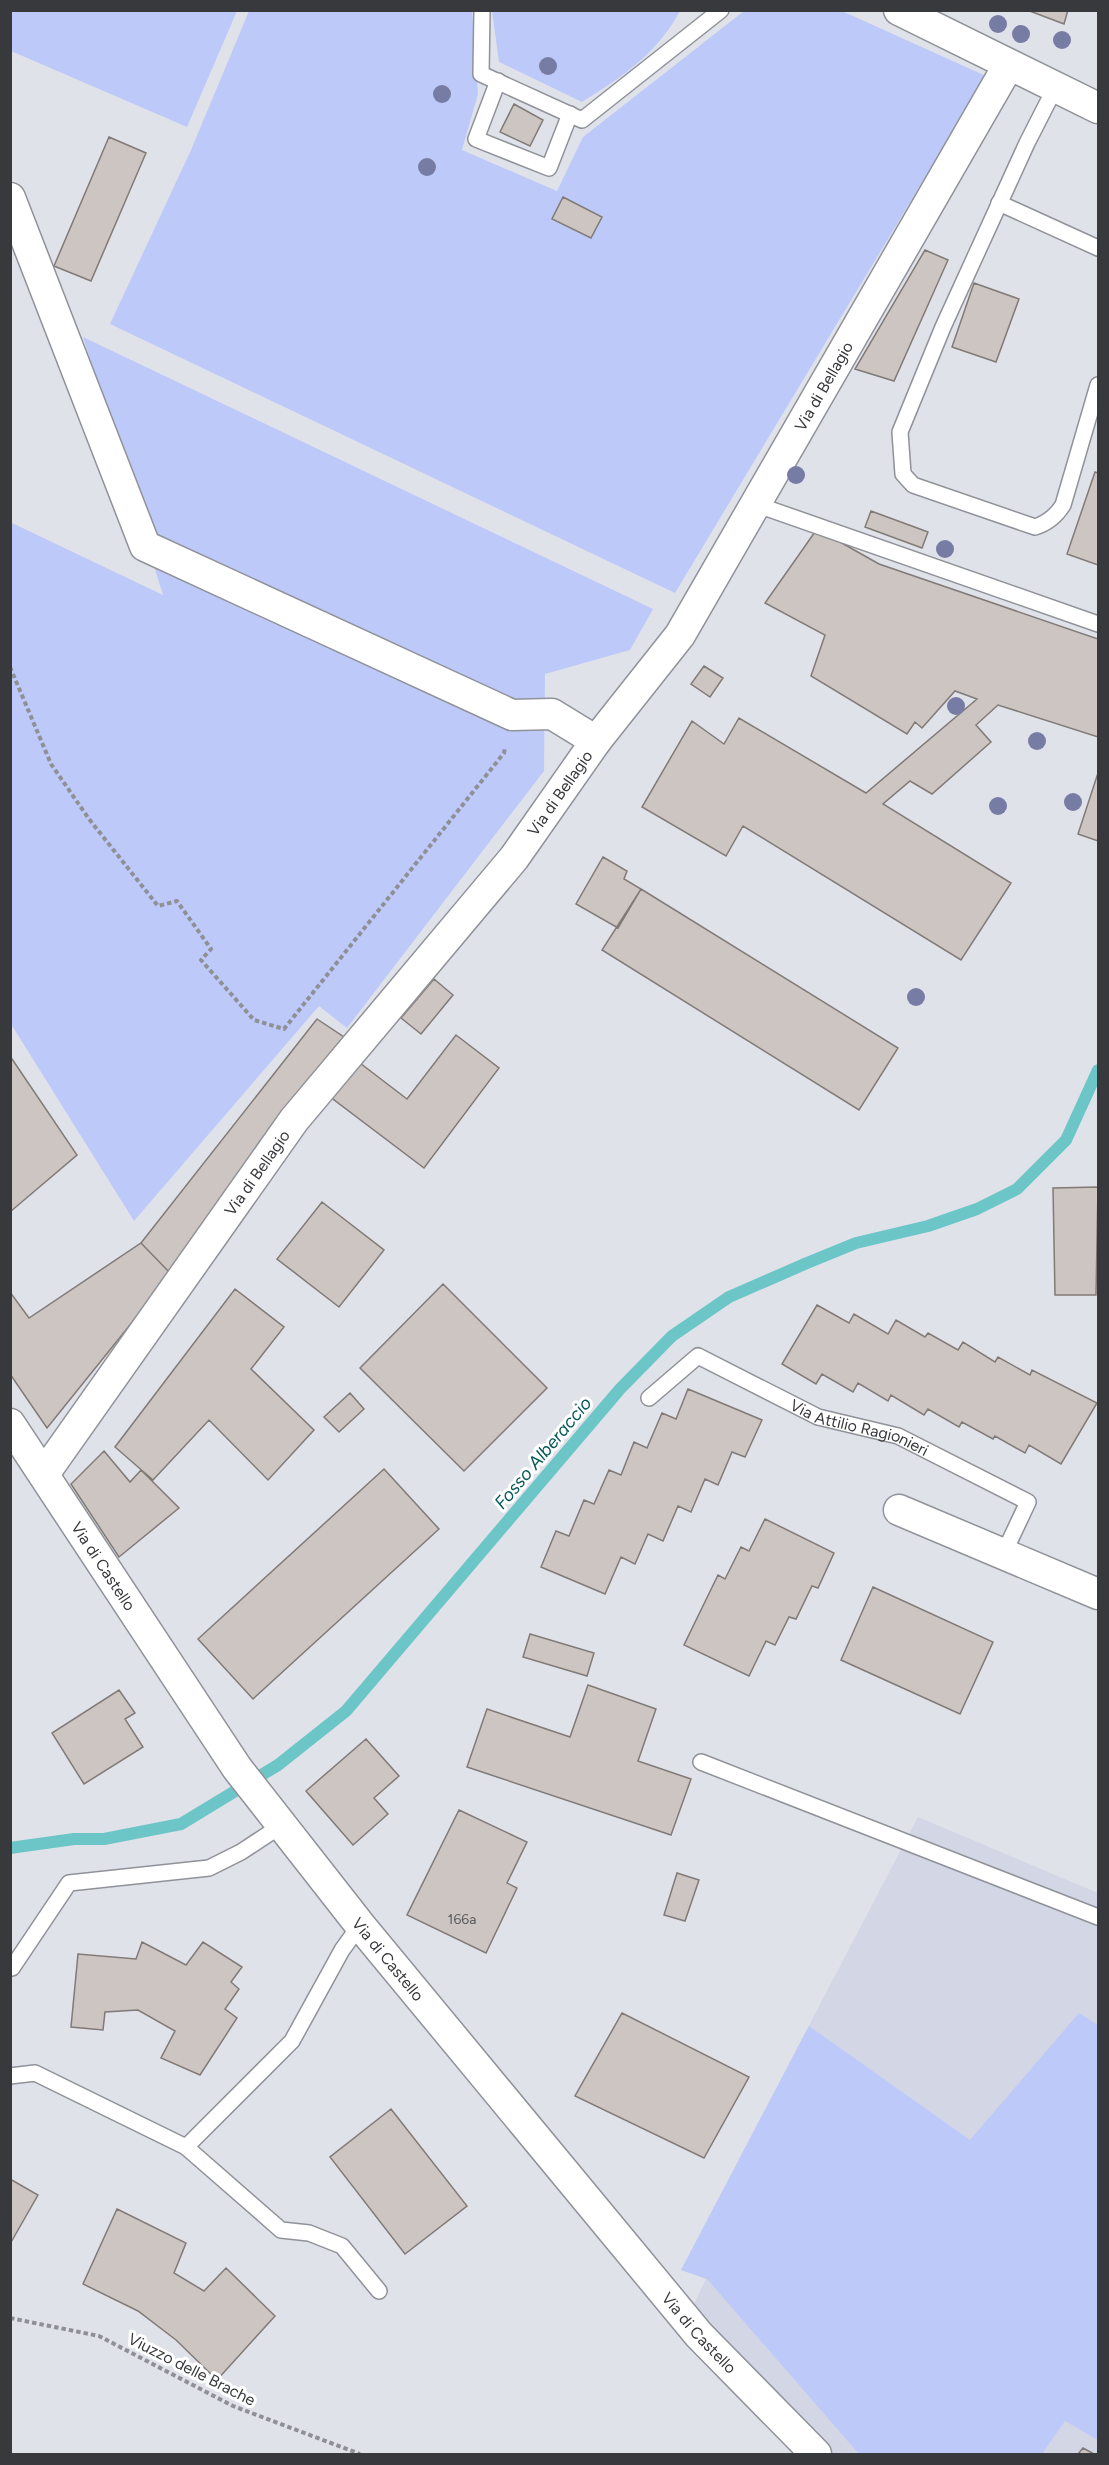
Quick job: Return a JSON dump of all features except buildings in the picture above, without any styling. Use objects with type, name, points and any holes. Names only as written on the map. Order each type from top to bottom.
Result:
[{"type":"street","points":[[899,10],[1008,66],[1098,108]]},
{"type":"street","name":"Via di Bellagio","points":[[44,1474],[294,1120],[514,858],[596,741],[680,635],[1008,66]]},
{"type":"street","points":[[10,198],[145,546],[512,715],[552,714],[596,741]]},
{"type":"street","name":"Via di Castello","points":[[10,1424],[237,1768],[260,1798],[360,1925],[699,2335],[816,2454]]},
{"type":"street","points":[[899,1509],[1098,1594]]},
{"type":"lane","points":[[482,10],[481,74],[582,120],[721,10]]},
{"type":"lane","points":[[498,81],[476,140],[549,168],[570,114]]},
{"type":"lane","points":[[1054,88],[943,327],[900,432],[903,474],[913,485],[1035,526],[1045,523],[1064,505],[1098,385]]},
{"type":"lane","points":[[999,203],[1098,248]]},
{"type":"lane","points":[[755,504],[1098,624]]},
{"type":"lane","name":"Via Attilio Ragionieri","points":[[649,1398],[698,1356],[818,1418],[898,1436],[1028,1502],[1004,1553]]},
{"type":"lane","points":[[701,1762],[1098,1917]]},
{"type":"lane","points":[[12,1968],[69,1883],[209,1869],[241,1852],[282,1825]]},
{"type":"lane","points":[[186,2147],[292,2041],[342,1950],[360,1925]]},
{"type":"lane","points":[[10,2076],[34,2073],[186,2147],[281,2230],[309,2233],[342,2246],[379,2291]]},
{"type":"path","points":[[10,667],[51,764],[89,819],[158,906],[177,901],[211,949],[201,960],[254,1020],[284,1029],[504,753],[512,715]]},
{"type":"path","name":"Viuzzo delle Brache","points":[[10,2318],[99,2336],[233,2406],[360,2454]]},
{"type":"shaded area","points":[[11,10],[237,11],[187,127],[11,51]]},
{"type":"shaded area","points":[[492,10],[680,11],[661,40],[649,52],[625,74],[582,102],[499,62]]},
{"type":"shaded area","points":[[249,11],[472,11],[478,94],[462,150],[557,191],[583,137],[744,11],[842,11],[986,76],[675,593],[110,324],[191,150]]},
{"type":"shaded area","points":[[83,337],[653,609],[630,650],[545,674],[544,771],[347,1028],[319,1006],[134,1221],[11,1024],[10,522],[163,595]]},
{"type":"shaded area","points":[[918,1817],[1098,1893],[1098,2454],[833,2454],[691,2310],[706,2279],[681,2270]]},
{"type":"shaded area","points":[[1079,2013],[1098,2025],[1098,2440],[1065,2421],[1042,2454],[859,2454],[707,2279],[681,2270],[809,2026],[970,2140]]},
{"type":"waterway","name":"Fosso Alberaccio","points":[[10,1848],[74,1839],[104,1839],[181,1824],[278,1765],[346,1711],[620,1389],[672,1336],[729,1297],[807,1263],[856,1243],[928,1226],[977,1209],[1017,1189],[1066,1140],[1098,1070]]}]
